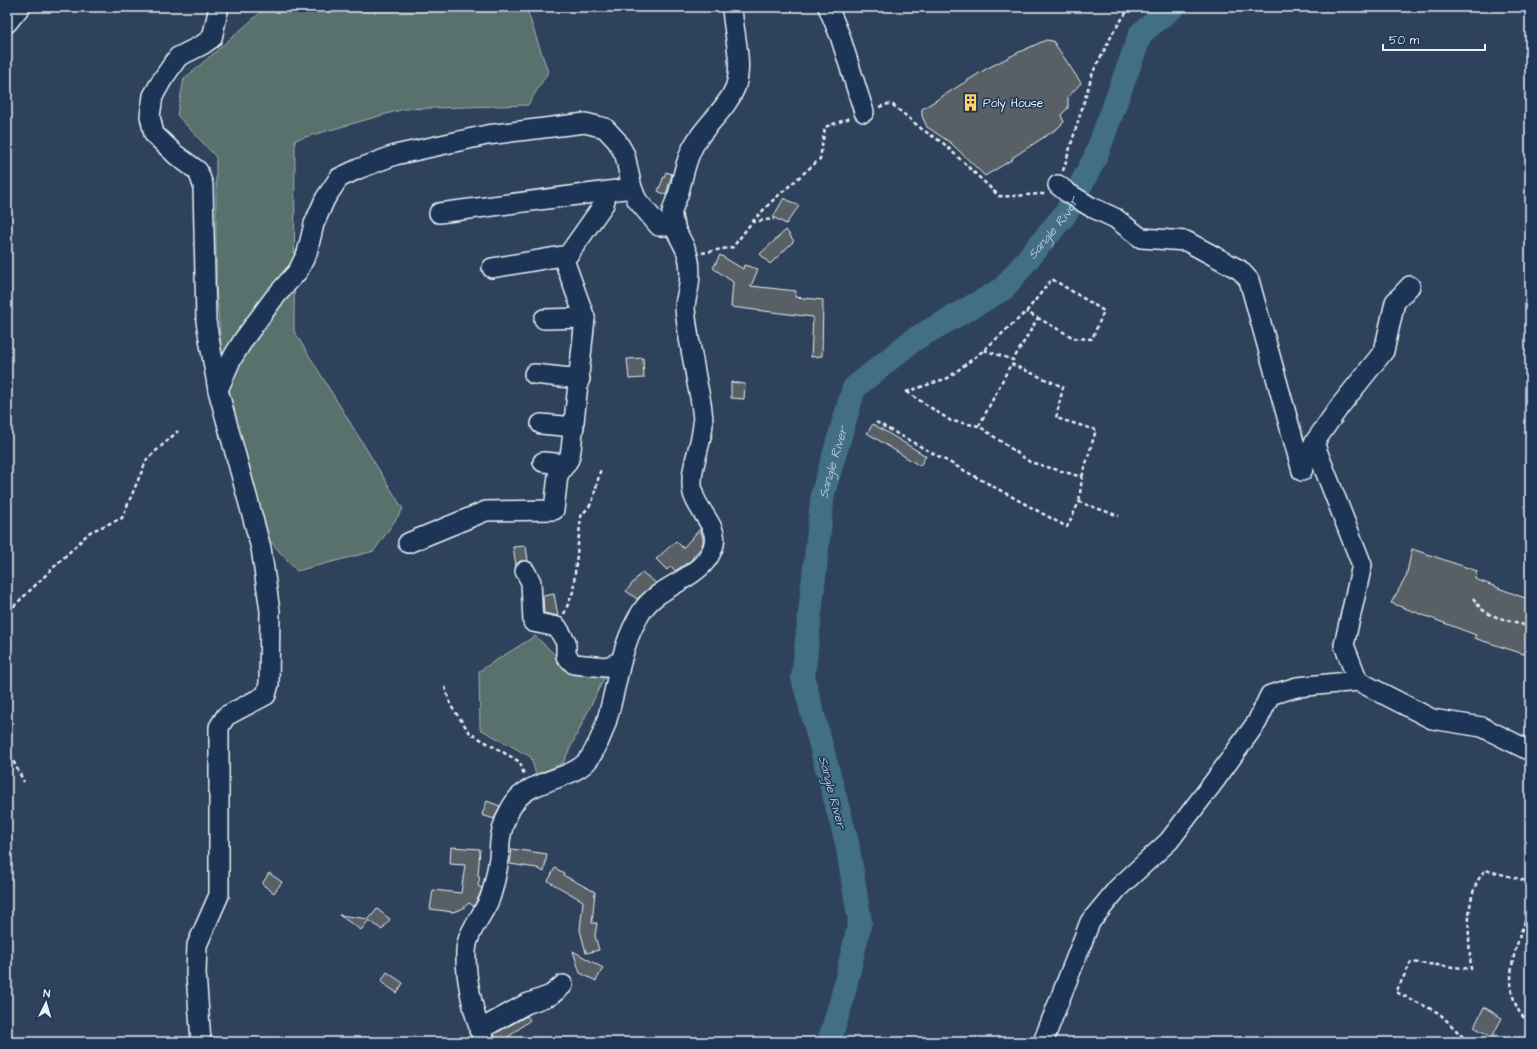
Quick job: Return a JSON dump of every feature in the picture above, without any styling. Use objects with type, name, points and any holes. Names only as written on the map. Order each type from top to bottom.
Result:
[{"type":"street","points":[[7,23],[20,7]]},
{"type":"street","points":[[201,1042],[196,973],[197,945],[219,895],[219,727],[226,716],[266,695],[269,684],[270,611],[261,548],[218,390],[206,321],[203,185],[198,171],[176,155],[154,134],[150,116],[153,96],[178,57],[202,45],[212,38],[219,7]]},
{"type":"street","points":[[563,985],[551,995],[526,1004],[482,1036],[466,967],[466,946],[474,926],[485,910],[491,894],[499,859],[501,834],[508,815],[516,800],[529,789],[564,775],[585,764],[595,749],[606,724],[620,662],[634,624],[643,608],[654,597],[700,568],[710,555],[716,538],[712,527],[694,495],[692,483],[703,425],[701,399],[687,331],[685,303],[690,283],[688,256],[676,233],[672,213],[694,145],[727,102],[735,87],[738,68],[732,7]]},
{"type":"street","points":[[828,7],[840,36],[864,112]]},
{"type":"street","points":[[218,390],[231,360],[244,339],[274,298],[298,271],[307,253],[314,224],[325,199],[339,178],[395,155],[487,135],[585,123],[605,128],[617,141],[625,156],[632,188],[637,200],[659,226],[675,226]]},
{"type":"street","points":[[439,213],[632,188]]},
{"type":"street","points":[[1063,189],[1091,207],[1115,218],[1141,238],[1186,241],[1240,270],[1249,280],[1302,471],[1314,442],[1340,406],[1384,352],[1395,302],[1410,286]]},
{"type":"street","points":[[492,268],[568,255],[604,204],[607,192]]},
{"type":"street","points":[[408,543],[486,511],[554,510],[558,475],[569,459],[580,379],[585,318],[563,257]]},
{"type":"street","points":[[544,319],[585,318]]},
{"type":"street","points":[[534,374],[580,379]]},
{"type":"street","points":[[541,424],[574,427]]},
{"type":"street","points":[[1314,442],[1362,565],[1344,645],[1358,681]]},
{"type":"street","points":[[543,462],[566,464]]},
{"type":"street","points":[[525,571],[530,582],[534,622],[557,627],[566,642],[566,656],[574,664],[606,667],[620,662]]},
{"type":"street","points":[[1043,1042],[1090,922],[1118,888],[1168,841],[1216,779],[1257,722],[1270,695],[1297,687],[1358,681],[1432,718],[1482,727],[1530,752]]},
{"type":"path","points":[[688,256],[732,247],[752,222],[771,202],[820,159],[825,127],[888,104],[893,105],[923,130],[943,143],[999,196],[1016,197],[1030,194],[1046,194],[1063,189],[1075,133],[1093,72],[1114,31],[1130,7]]},
{"type":"path","points":[[752,222],[774,219]]},
{"type":"path","points":[[1026,312],[1074,338],[1092,339],[1104,311],[1052,279],[1026,312],[984,350],[948,378],[906,392],[951,421],[979,426],[1030,462],[1082,477]]},
{"type":"path","points":[[984,350],[1013,360],[1038,318]]},
{"type":"path","points":[[876,422],[1067,527],[1079,502],[1082,477],[1096,430],[1056,418],[1063,387],[1011,364],[979,426]]},
{"type":"path","points":[[7,619],[13,607],[90,532],[122,518],[147,459],[178,431]]},
{"type":"path","points":[[557,627],[573,592],[581,516],[592,503],[601,468]]},
{"type":"path","points":[[1079,502],[1119,516]]},
{"type":"path","points":[[1473,598],[1483,610],[1501,618],[1526,626],[1530,629]]},
{"type":"path","points":[[445,687],[451,706],[470,733],[520,762],[529,789]]},
{"type":"path","points":[[7,749],[24,782]]},
{"type":"path","points":[[1468,1042],[1439,1013],[1396,992],[1411,962],[1471,969],[1468,916],[1478,878],[1485,870],[1530,883]]},
{"type":"path","points":[[1530,908],[1515,949],[1511,989],[1518,1010],[1530,1024]]},
{"type":"green space","points":[[267,7],[526,7],[548,72],[528,105],[404,109],[295,140],[294,331],[403,509],[374,551],[297,571],[261,531],[227,420],[216,286],[216,157],[177,115],[184,79]]},
{"type":"green space","points":[[535,636],[566,665],[605,676],[563,763],[536,775],[531,757],[480,729],[479,671]]},
{"type":"building","name":"Poly House","points":[[1046,40],[1053,41],[1081,83],[1068,97],[1068,108],[1061,115],[1064,122],[1058,128],[1012,158],[1013,159],[985,176],[951,143],[927,127],[922,116],[922,109],[986,69]]},
{"type":"building","points":[[666,172],[672,174],[666,195],[658,191]]},
{"type":"building","points":[[784,198],[799,206],[786,224],[773,217]]},
{"type":"building","points":[[786,230],[794,241],[770,264],[760,254]]},
{"type":"building","points":[[720,255],[743,269],[744,265],[758,269],[751,286],[796,291],[795,297],[823,300],[822,356],[811,357],[813,317],[731,307],[733,282],[713,268]]},
{"type":"building","points":[[643,358],[644,378],[629,379],[627,359]]},
{"type":"building","points":[[731,382],[745,384],[744,399],[731,398]]},
{"type":"building","points":[[873,424],[926,456],[920,466],[867,433]]},
{"type":"building","points":[[700,529],[703,543],[701,548],[692,558],[693,559],[675,571],[671,566],[667,570],[656,559],[676,541],[683,548]]},
{"type":"building","points":[[526,546],[528,561],[520,561],[516,565],[513,547]]},
{"type":"building","points":[[1412,549],[1477,571],[1475,579],[1530,600],[1530,656],[1474,638],[1476,635],[1391,603],[1406,577]]},
{"type":"building","points":[[642,572],[656,583],[637,599],[626,591]]},
{"type":"building","points":[[554,594],[558,616],[544,613],[543,596]]},
{"type":"building","points":[[487,801],[500,806],[494,819],[482,815]]},
{"type":"building","points":[[451,847],[480,849],[478,876],[480,876],[478,886],[482,888],[480,894],[474,906],[469,903],[462,909],[453,912],[430,909],[433,890],[461,893],[465,865],[450,864]]},
{"type":"building","points":[[512,849],[547,854],[544,872],[537,868],[510,864]]},
{"type":"building","points":[[555,868],[564,873],[563,875],[595,892],[592,923],[597,923],[595,936],[599,950],[586,953],[580,930],[583,901],[548,881]]},
{"type":"building","points":[[269,873],[282,882],[274,893],[262,884]]},
{"type":"building","points":[[377,909],[390,919],[382,930],[369,920],[361,930],[339,915],[369,919]]},
{"type":"building","points":[[573,951],[603,968],[596,981],[580,973]]},
{"type":"building","points":[[387,972],[403,983],[397,993],[381,982]]},
{"type":"building","points":[[1484,1007],[1502,1018],[1492,1037],[1474,1027]]},
{"type":"building","points":[[527,1016],[530,1020],[502,1042],[496,1042],[494,1034]]},
{"type":"waterway","name":"Sangle River","points":[[829,1042],[841,1003],[860,922],[847,843],[803,678],[823,493],[854,388],[913,340],[1003,289],[1066,213],[1095,158],[1141,33],[1173,7]]},
{"type":"place","name":"Poly House","points":[[970,103]]}]
